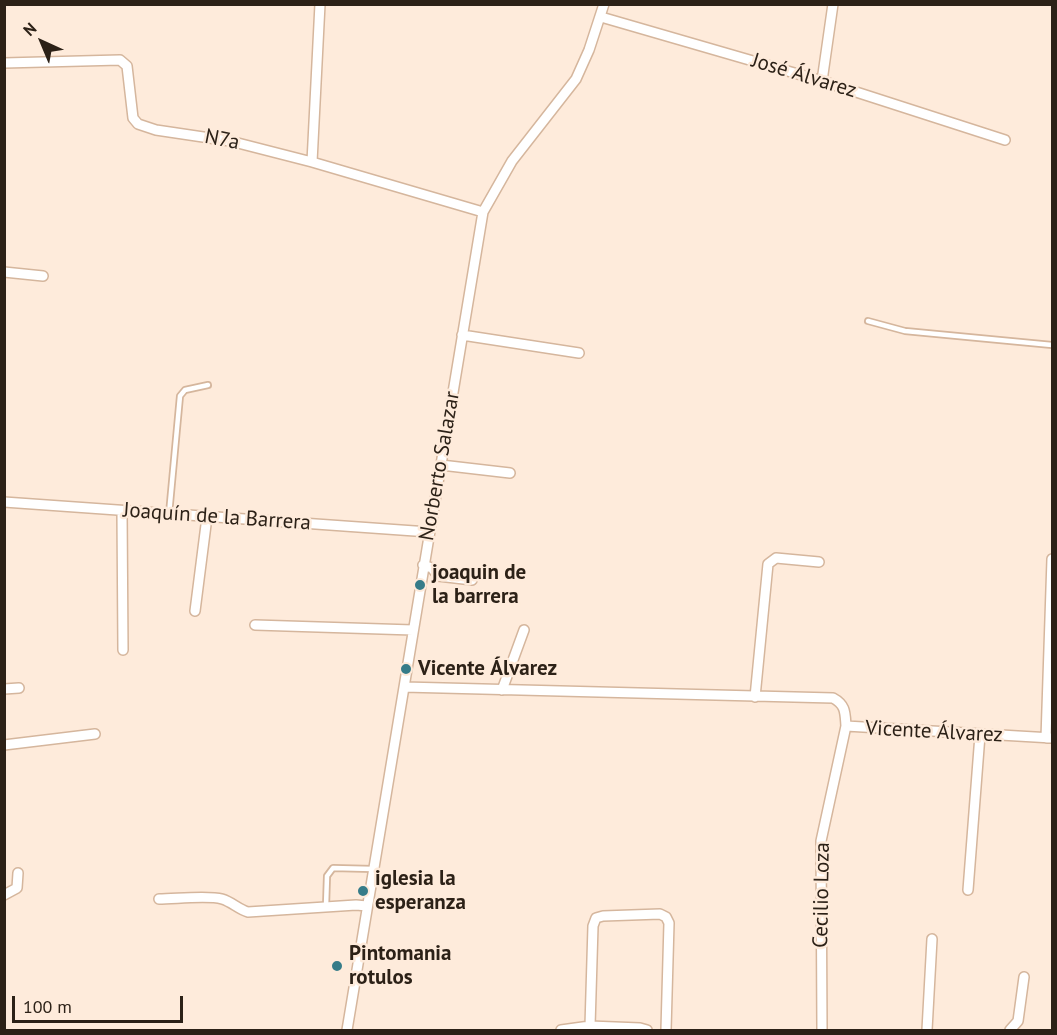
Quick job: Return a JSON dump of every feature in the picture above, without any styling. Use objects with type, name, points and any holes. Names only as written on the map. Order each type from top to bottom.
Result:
[{"type":"street","points":[[312,162],[320,4]]},
{"type":"street","name":"Norberto Salazar","points":[[347,1030],[483,212],[512,161],[576,79],[604,4]]},
{"type":"street","points":[[822,81],[833,4]]},
{"type":"street","name":"José Álvarez","points":[[601,17],[822,81],[1005,140]]},
{"type":"street","name":"N7a","points":[[4,63],[120,60],[127,66],[133,118],[138,124],[156,130],[230,141],[312,162],[483,212]]},
{"type":"street","points":[[4,272],[43,276]]},
{"type":"street","points":[[462,335],[579,353]]},
{"type":"street","points":[[441,465],[510,473]]},
{"type":"street","name":"Joaquín de la Barrera","points":[[4,502],[429,532]]},
{"type":"street","points":[[122,511],[123,650]]},
{"type":"street","points":[[195,611],[207,516]]},
{"type":"street","points":[[755,697],[768,564],[776,558],[819,562]]},
{"type":"street","points":[[1049,738],[1053,560]]},
{"type":"street","points":[[423,565],[432,568],[438,576],[472,580]]},
{"type":"street","points":[[255,625],[412,630]]},
{"type":"street","points":[[502,690],[524,630]]},
{"type":"street","points":[[4,688],[19,687]]},
{"type":"street","name":"Vicente Álvarez","points":[[404,687],[833,698],[845,708],[846,726],[1049,738]]},
{"type":"street","name":"Cecilio Loza","points":[[822,1030],[821,841],[846,726]]},
{"type":"street","points":[[4,745],[95,734]]},
{"type":"street","points":[[968,890],[980,735]]},
{"type":"street","points":[[4,895],[16,888],[18,873]]},
{"type":"street","points":[[159,899],[220,898],[248,912],[356,904],[367,906]]},
{"type":"street","points":[[590,1026],[593,926],[596,918],[660,914],[666,917],[669,924],[666,1030]]},
{"type":"street","points":[[927,1030],[932,939]]},
{"type":"street","points":[[1010,1030],[1018,1021],[1024,977]]},
{"type":"street","points":[[561,1030],[590,1026],[647,1030]]},
{"type":"lane","points":[[868,321],[905,331],[1053,345]]},
{"type":"lane","points":[[169,514],[180,396],[185,390],[208,385]]},
{"type":"lane","points":[[326,906],[327,876],[333,868],[373,870]]},
{"type":"place","name":"joaquin de la barrera","points":[[420,585]]},
{"type":"place","name":"Vicente Álvarez","points":[[406,669]]},
{"type":"place","name":"iglesia la esperanza","points":[[363,891]]},
{"type":"place","name":"Pintomania rotulos","points":[[337,966]]}]
